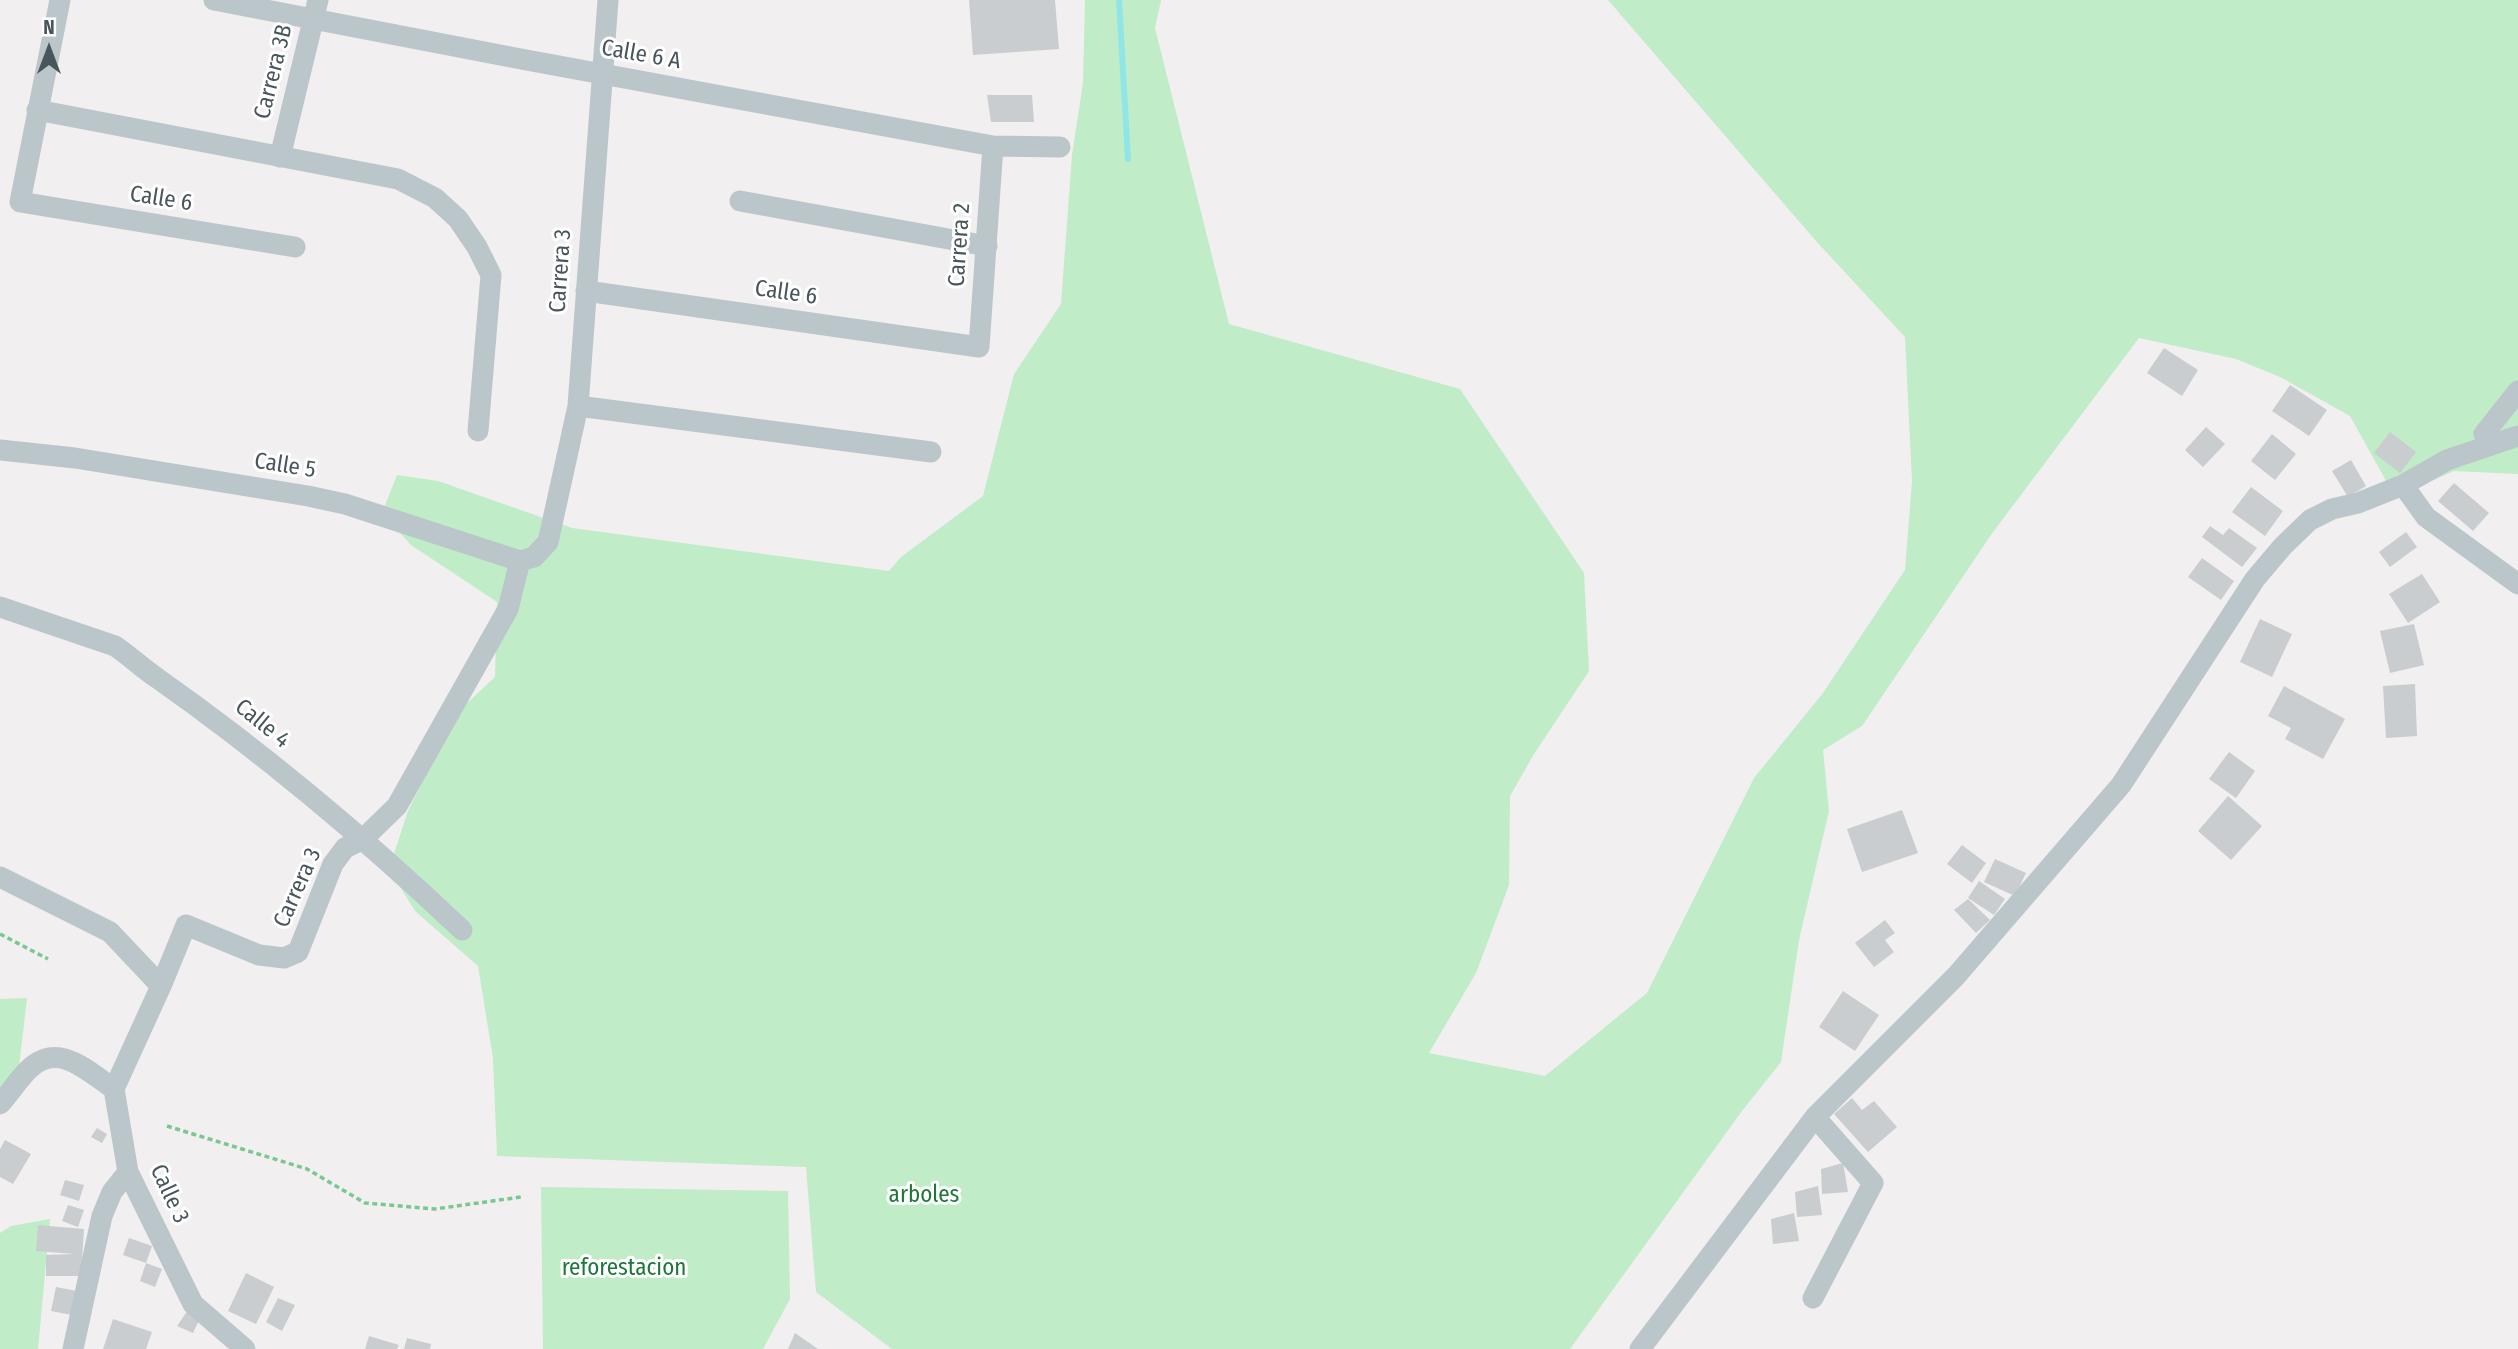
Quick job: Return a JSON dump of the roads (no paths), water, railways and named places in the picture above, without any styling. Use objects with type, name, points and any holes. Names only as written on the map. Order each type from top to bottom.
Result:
[{"type":"street","points":[[60,0],[37,110],[398,179],[435,198],[458,219],[478,247],[491,275],[478,431]]},
{"type":"street","name":"Calle 6 A","points":[[214,0],[316,10],[602,74],[993,146],[1060,146]]},
{"type":"street","name":"Carrera 3","points":[[114,1089],[186,925],[259,955],[284,958],[298,952],[333,864],[345,848],[363,839],[397,806],[508,609],[520,561],[534,557],[548,542],[578,406],[608,0]]},
{"type":"street","name":"Carrera 3B","points":[[280,157],[316,10]]},
{"type":"street","name":"Calle 6","points":[[37,110],[20,202],[295,247]]},
{"type":"street","name":"Carrera 2","points":[[979,347],[993,146]]},
{"type":"street","points":[[740,201],[987,246]]},
{"type":"street","name":"Calle 6","points":[[586,291],[979,347]]},
{"type":"street","points":[[2490,444],[2484,434],[2518,391]]},
{"type":"street","points":[[578,406],[931,452]]},
{"type":"street","points":[[1640,1349],[1815,1117],[1956,976],[2121,785],[2255,579],[2283,546],[2310,520],[2332,509],[2358,503],[2403,485],[2447,460],[2518,436]]},
{"type":"street","name":"Calle 5","points":[[0,450],[75,458],[345,504],[520,561]]},
{"type":"street","points":[[2403,485],[2418,510],[2426,517],[2518,584]]},
{"type":"street","name":"Calle 4","points":[[0,607],[122,650],[139,666],[209,715],[363,839],[462,930]]},
{"type":"street","points":[[0,877],[110,932],[161,986]]},
{"type":"street","points":[[0,1104],[26,1071],[39,1060],[52,1056],[66,1058],[114,1089]]},
{"type":"street","name":"Calle 3","points":[[114,1089],[128,1172],[193,1304],[245,1349]]},
{"type":"street","points":[[1813,1298],[1873,1183],[1815,1117]]},
{"type":"street","points":[[74,1349],[102,1216],[112,1192],[128,1172]]},
{"type":"waterway","points":[[1119,0],[1128,159]]},
{"type":"park label","name":"arboles","points":[[924,1196]]},
{"type":"park label","name":"reforestacion","points":[[624,1269]]}]
